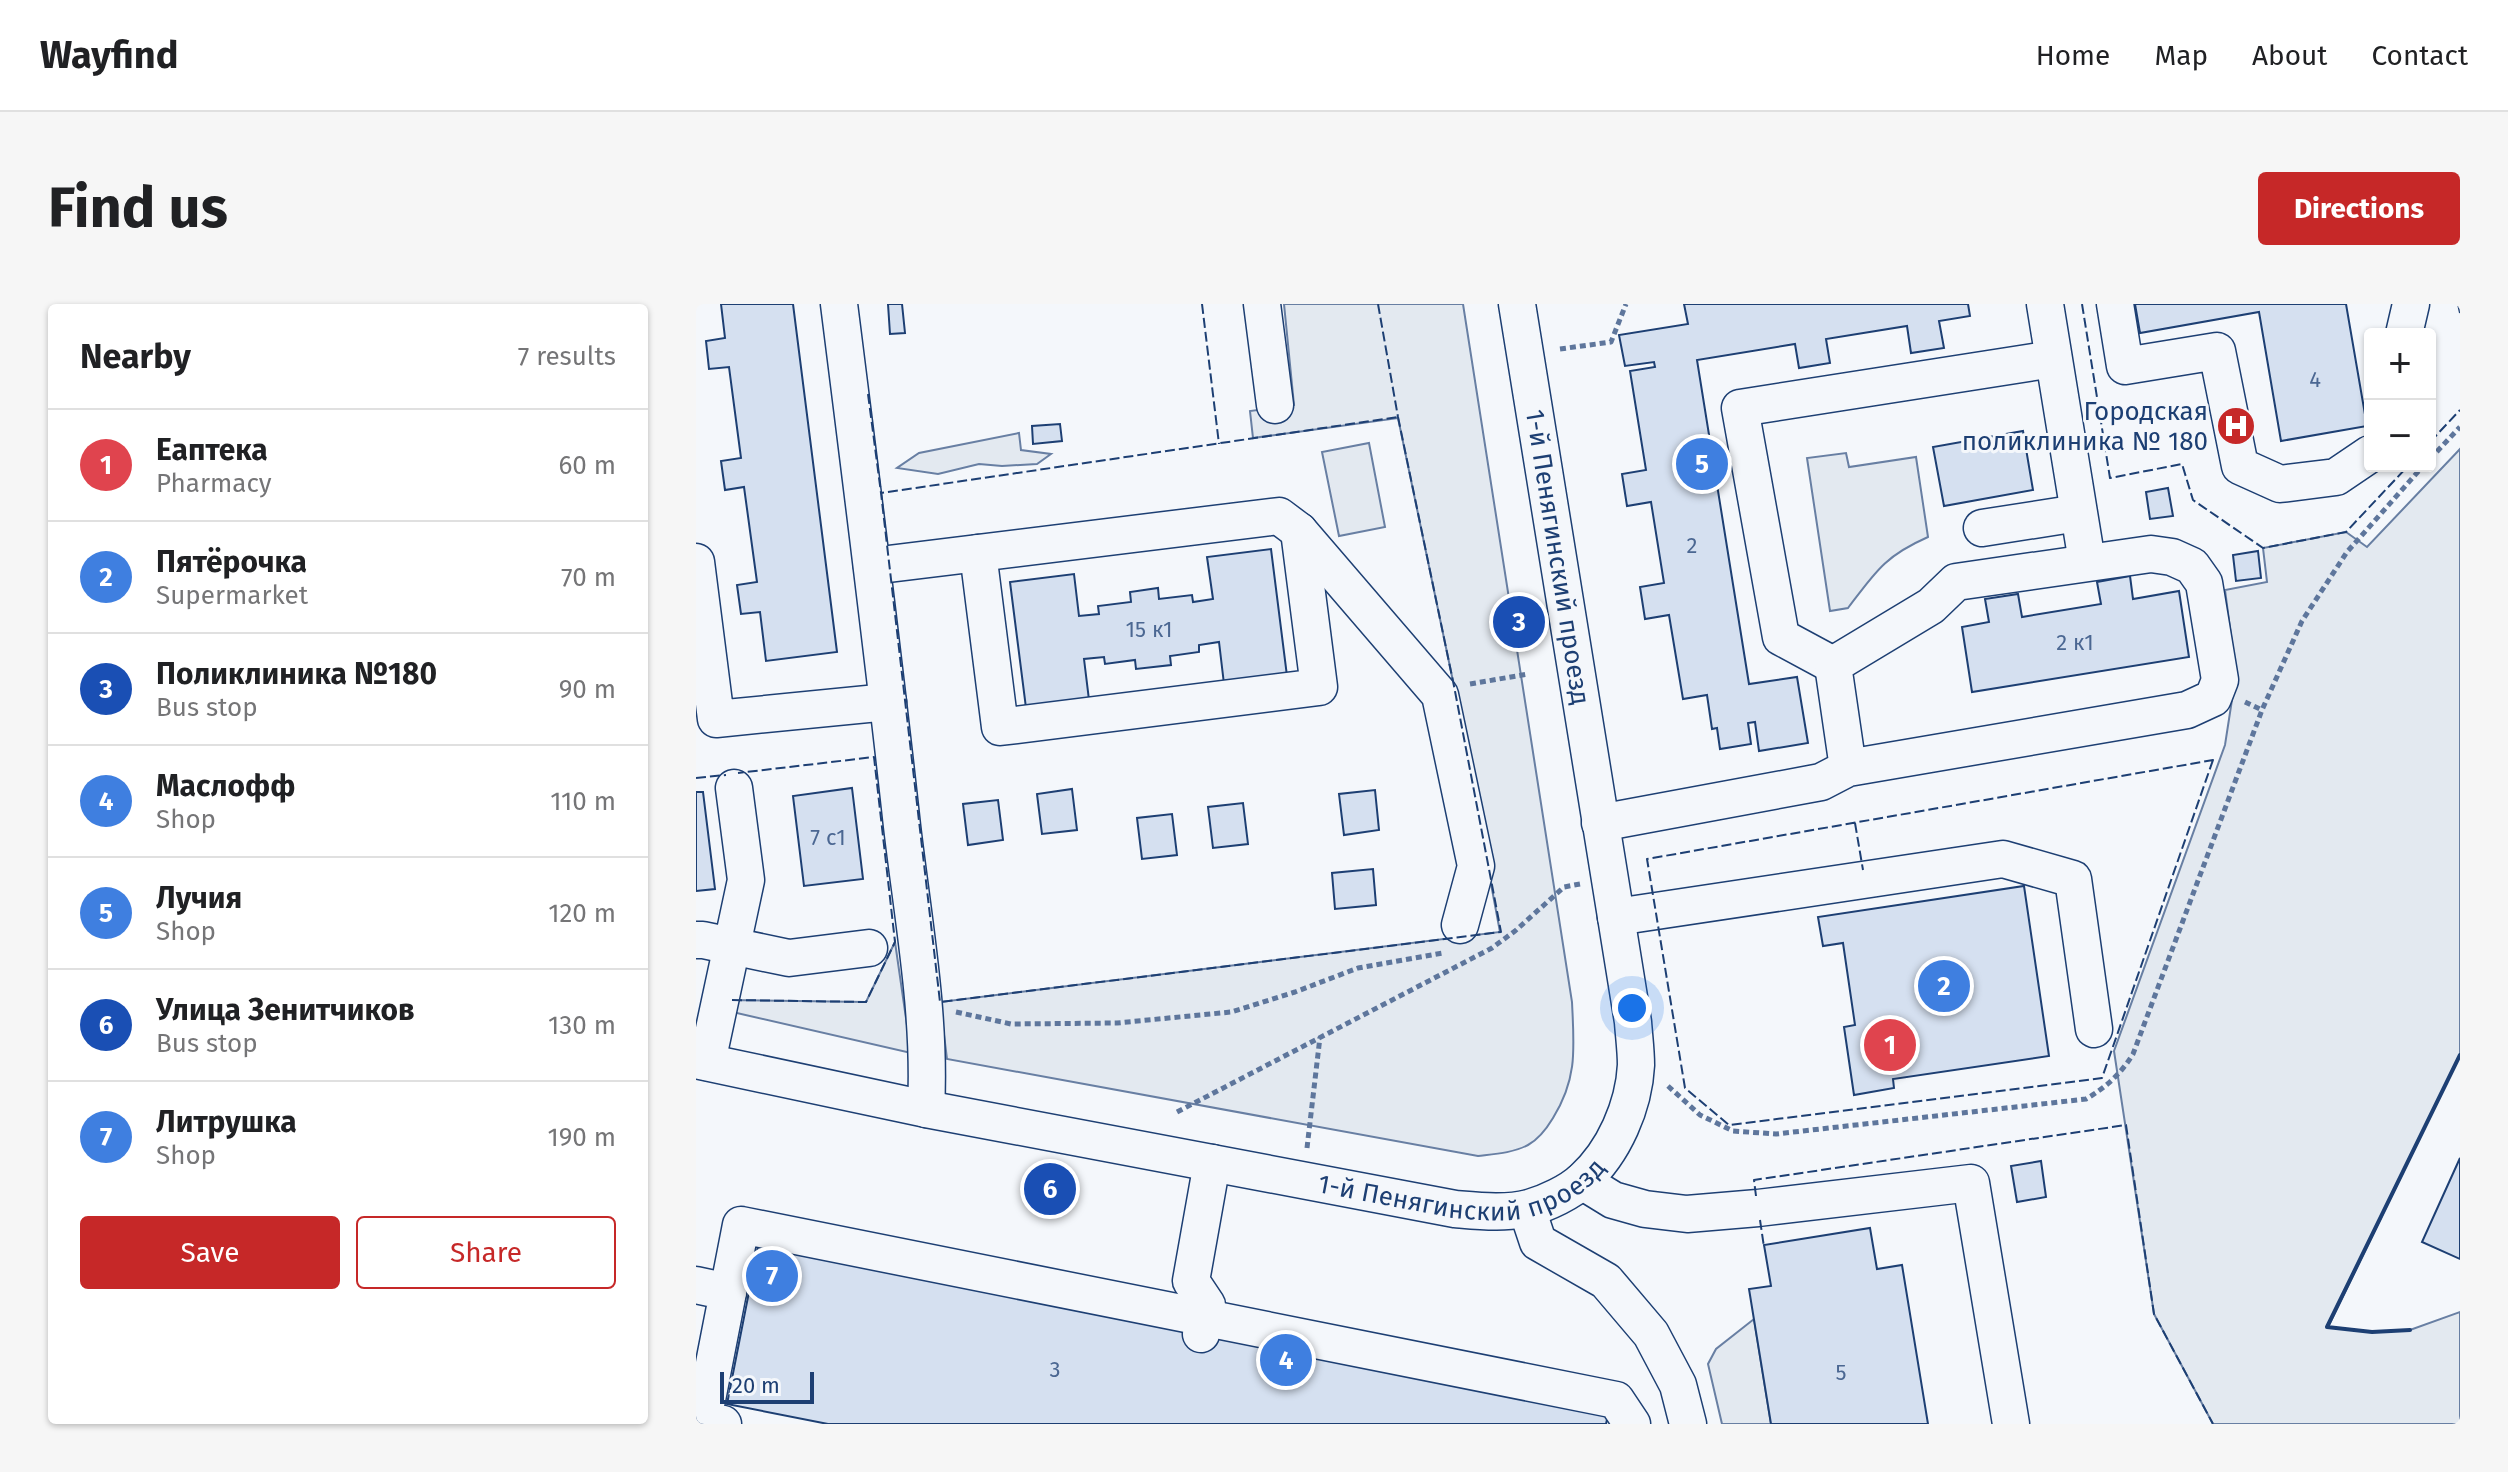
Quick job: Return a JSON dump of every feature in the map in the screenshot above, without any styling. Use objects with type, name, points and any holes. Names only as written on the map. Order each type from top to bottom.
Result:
[{"type":"street","points":[[839,304],[929,1061],[926,1109]]},
{"type":"street","points":[[1262,304],[1275,405]]},
{"type":"street","name":"1-й Пенягинский проезд","points":[[702,1061],[926,1109],[1455,1209],[1527,1209],[1582,1181],[1605,1154],[1620,1129],[1631,1095],[1636,1065],[1633,1022],[1517,304]]},
{"type":"street","points":[[2045,304],[2087,562]]},
{"type":"street","points":[[2115,304],[2125,366],[2217,351],[2240,466],[2280,484],[2336,477],[2364,458]]},
{"type":"street","points":[[2405,328],[2411,304]]},
{"type":"street","points":[[1833,665],[1781,637],[1740,408],[2053,359]]},
{"type":"street","points":[[1982,528],[2078,513]]},
{"type":"street","points":[[872,566],[1279,516],[1299,531],[1440,695],[1476,866],[1461,942]]},
{"type":"street","points":[[978,553],[1000,727],[1319,687],[1299,531]]},
{"type":"street","points":[[1600,823],[1821,782],[1848,768],[2187,710],[2213,698],[2220,680],[2204,583],[2192,566],[2172,557],[2151,554],[1956,582],[1931,606],[1833,665]]},
{"type":"street","points":[[696,562],[706,721],[888,702]]},
{"type":"street","points":[[1833,665],[1848,768]]},
{"type":"street","points":[[702,1061],[746,880],[734,788]]},
{"type":"street","points":[[1616,917],[2003,859],[2073,879],[2094,1029]]},
{"type":"street","points":[[696,940],[789,958],[869,948]]},
{"type":"street","points":[[1203,1326],[1207,1305],[1191,1281],[1212,1163]]},
{"type":"street","points":[[1582,1181],[1613,1200],[1645,1209],[1687,1214],[1971,1183],[2011,1424]]},
{"type":"street","points":[[1527,1209],[1538,1242],[1606,1281],[1651,1334],[1678,1385],[1688,1424]]},
{"type":"street","points":[[723,1424],[703,1420],[712,1289],[741,1225],[1161,1318],[1616,1400],[1632,1424]]},
{"type":"street","points":[[1161,1318],[1165,1298],[1191,1281]]},
{"type":"path","points":[[1560,349],[1611,342],[1626,304]]},
{"type":"path","points":[[2436,453],[2460,427]]},
{"type":"path","points":[[1667,1085],[1700,1115],[1733,1131],[1776,1134],[2086,1099],[2107,1086],[2122,1072],[2133,1054],[2262,710],[2302,621],[2347,552],[2418,472]]},
{"type":"path","points":[[1436,690],[1528,674]]},
{"type":"path","points":[[1177,1112],[1492,948],[1564,887],[1585,884]]},
{"type":"path","points":[[922,1002],[1011,1024],[1168,1019],[1231,1012],[1358,968],[1461,942],[1492,948]]},
{"type":"path","points":[[1306,1153],[1320,1037]]},
{"type":"shaded area","points":[[1284,304],[1463,304],[1572,1002],[1573,1062],[1567,1089],[1542,1133],[1532,1143],[1516,1150],[1478,1156],[947,1059],[940,1002],[1500,932],[1454,686],[1398,418],[1253,438],[1250,411],[1294,405]]},
{"type":"shaded area","points":[[1019,433],[1021,450],[1051,454],[1037,464],[979,464],[938,474],[897,468],[919,453]]},
{"type":"shaded area","points":[[1369,443],[1385,527],[1339,536],[1322,452]]},
{"type":"shaded area","points":[[2460,449],[2460,1055],[2328,1327],[2372,1332],[2410,1330],[2460,1312],[2460,1424],[2213,1424],[2154,1314],[2114,1051],[2225,745],[2236,674],[2225,590],[2267,582],[2263,548],[2346,532],[2367,547]]},
{"type":"shaded area","points":[[1846,453],[1849,467],[1916,457],[1928,537],[1891,558],[1848,608],[1830,611],[1807,458]]},
{"type":"shaded area","points":[[895,942],[911,1053],[728,1011],[728,1000],[866,1002]]},
{"type":"shaded area","points":[[1754,1319],[1771,1424],[1722,1424],[1708,1364],[1716,1349]]},
{"type":"building","points":[[721,304],[793,304],[837,652],[766,661],[760,612],[741,614],[737,585],[757,582],[744,487],[725,490],[721,461],[741,458],[729,367],[709,369],[706,341],[725,338]]},
{"type":"building","points":[[888,304],[902,304],[905,333],[890,334]]},
{"type":"building","points":[[1684,304],[1968,304],[1970,316],[1939,321],[1944,348],[1911,353],[1907,326],[1826,339],[1830,363],[1799,368],[1795,344],[1697,360],[1749,684],[1797,677],[1808,743],[1759,751],[1755,722],[1748,723],[1751,744],[1720,749],[1717,728],[1712,729],[1707,695],[1683,699],[1669,615],[1645,619],[1640,587],[1664,583],[1651,502],[1627,506],[1622,474],[1646,470],[1630,371],[1655,367],[1654,362],[1625,366],[1619,335],[1688,324]]},
{"type":"building","points":[[2135,304],[2346,304],[2364,409],[2364,427],[2281,441],[2259,312],[2140,333]]},
{"type":"building","points":[[1060,424],[1062,441],[1033,444],[1032,426]]},
{"type":"building","points":[[2023,431],[2033,490],[1944,506],[1933,447]]},
{"type":"building","points":[[2168,488],[2173,516],[2150,519],[2146,492]]},
{"type":"building","points":[[1271,549],[1287,676],[1224,684],[1219,642],[1199,645],[1199,652],[1170,656],[1171,665],[1136,669],[1135,660],[1105,664],[1104,657],[1084,659],[1089,700],[1026,708],[1010,582],[1074,574],[1079,616],[1099,614],[1098,606],[1131,602],[1130,592],[1158,588],[1159,599],[1192,595],[1193,602],[1213,599],[1207,557]]},
{"type":"building","points":[[2258,551],[2261,578],[2236,581],[2233,555]]},
{"type":"building","points":[[2130,576],[2133,599],[2179,591],[2189,657],[1972,692],[1962,627],[1989,622],[1985,599],[2018,594],[2022,617],[2101,604],[2097,582]]},
{"type":"building","points":[[852,788],[863,879],[804,886],[793,796]]},
{"type":"building","points":[[1072,789],[1077,830],[1042,834],[1037,794]]},
{"type":"building","points":[[1375,790],[1379,830],[1344,835],[1339,794]]},
{"type":"building","points":[[696,792],[703,792],[715,889],[696,891]]},
{"type":"building","points":[[998,800],[1003,840],[968,845],[963,804]]},
{"type":"building","points":[[1243,803],[1248,844],[1213,848],[1208,807]]},
{"type":"building","points":[[1172,814],[1177,855],[1142,859],[1137,818]]},
{"type":"building","points":[[1373,869],[1376,905],[1335,909],[1332,873]]},
{"type":"building","points":[[2024,886],[2049,1056],[1893,1079],[1894,1088],[1854,1095],[1844,1027],[1855,1025],[1843,943],[1823,946],[1818,917]]},
{"type":"building","points":[[2460,1158],[2460,1259],[2422,1242]]},
{"type":"building","points":[[2041,1161],[2046,1197],[2017,1202],[2011,1166]]},
{"type":"building","points":[[1870,1228],[1877,1269],[1902,1265],[1928,1424],[1771,1424],[1749,1289],[1771,1286],[1764,1245]]},
{"type":"building","points":[[758,1246],[1608,1415],[1606,1424],[828,1424],[727,1404]]},
{"type":"fence","points":[[1202,304],[1219,444]]},
{"type":"fence","points":[[1378,304],[1398,417]]},
{"type":"fence","points":[[2082,304],[2110,478],[2182,464],[2193,500],[2263,548],[2346,532],[2402,472]]},
{"type":"fence","points":[[2458,304],[2460,313]]},
{"type":"fence","points":[[868,394],[881,493]]},
{"type":"fence","points":[[2436,436],[2460,410]]},
{"type":"fence","points":[[1398,417],[1501,932],[940,1002],[881,493],[1398,417]]},
{"type":"fence","points":[[732,1000],[866,1002],[895,942],[874,757],[738,773]]},
{"type":"fence","points":[[2213,760],[2102,1078],[1729,1125],[1685,1088],[1647,859],[2213,760]]},
{"type":"fence","points":[[696,778],[726,775]]},
{"type":"fence","points":[[1855,823],[1863,870]]},
{"type":"fence","points":[[1756,1196],[1754,1180],[2126,1125],[2154,1314],[2213,1424]]},
{"type":"fence","points":[[1760,1220],[1764,1247]]},
{"type":"wall","points":[[2410,1330],[2372,1332],[2327,1327],[2460,1055]]},
{"type":"place","name":"Городская поликлиника № 180","points":[[2236,426]]},
{"type":"place","name":"Лучия","points":[[1702,464]]},
{"type":"place","name":"Поликлиника №180","points":[[1519,622]]},
{"type":"place","name":"Пятёрочка","points":[[1944,986]]},
{"type":"place","name":"Еаптека","points":[[1890,1045]]},
{"type":"place","name":"Улица Зенитчиков","points":[[1050,1189]]},
{"type":"place","name":"Литрушка","points":[[772,1276]]},
{"type":"place","name":"Маслофф","points":[[1286,1360]]}]
